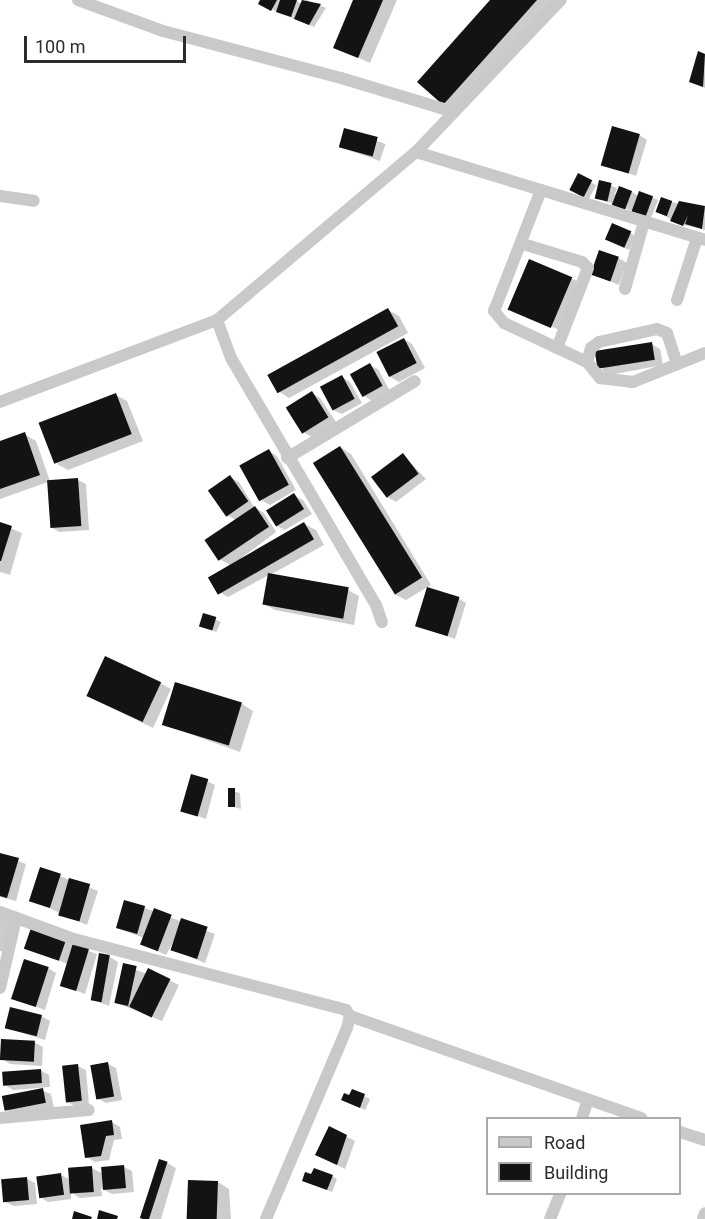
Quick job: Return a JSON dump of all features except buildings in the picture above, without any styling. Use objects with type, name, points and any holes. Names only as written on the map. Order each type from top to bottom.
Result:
[{"type":"street","points":[[78,0],[163,31],[341,78],[454,112]]},
{"type":"street","points":[[0,402],[217,320],[416,152],[561,0]]},
{"type":"street","points":[[416,152],[701,239],[677,300]]},
{"type":"street","points":[[541,190],[523,244],[494,311],[504,323],[587,362],[600,378],[633,382],[705,352]]},
{"type":"street","points":[[0,196],[34,201]]},
{"type":"street","points":[[625,289],[644,222]]},
{"type":"street","points":[[523,244],[582,262],[588,268],[557,348]]},
{"type":"street","points":[[217,320],[231,358],[287,458],[375,605],[382,622]]},
{"type":"street","points":[[587,362],[591,348],[598,342],[657,329],[667,333],[677,364]]},
{"type":"street","points":[[287,458],[415,381]]},
{"type":"street","points":[[0,912],[74,939],[346,1010],[350,1016],[636,1117]]},
{"type":"street","points":[[0,988],[15,918]]},
{"type":"street","points":[[266,1219],[350,1016]]},
{"type":"street","points":[[583,1117],[588,1100]]},
{"type":"street","points":[[0,1118],[89,1110]]},
{"type":"street","points":[[681,1132],[705,1140]]},
{"type":"street","points":[[550,1219],[560,1195]]},
{"type":"street","points":[[703,1219],[705,1213]]}]
